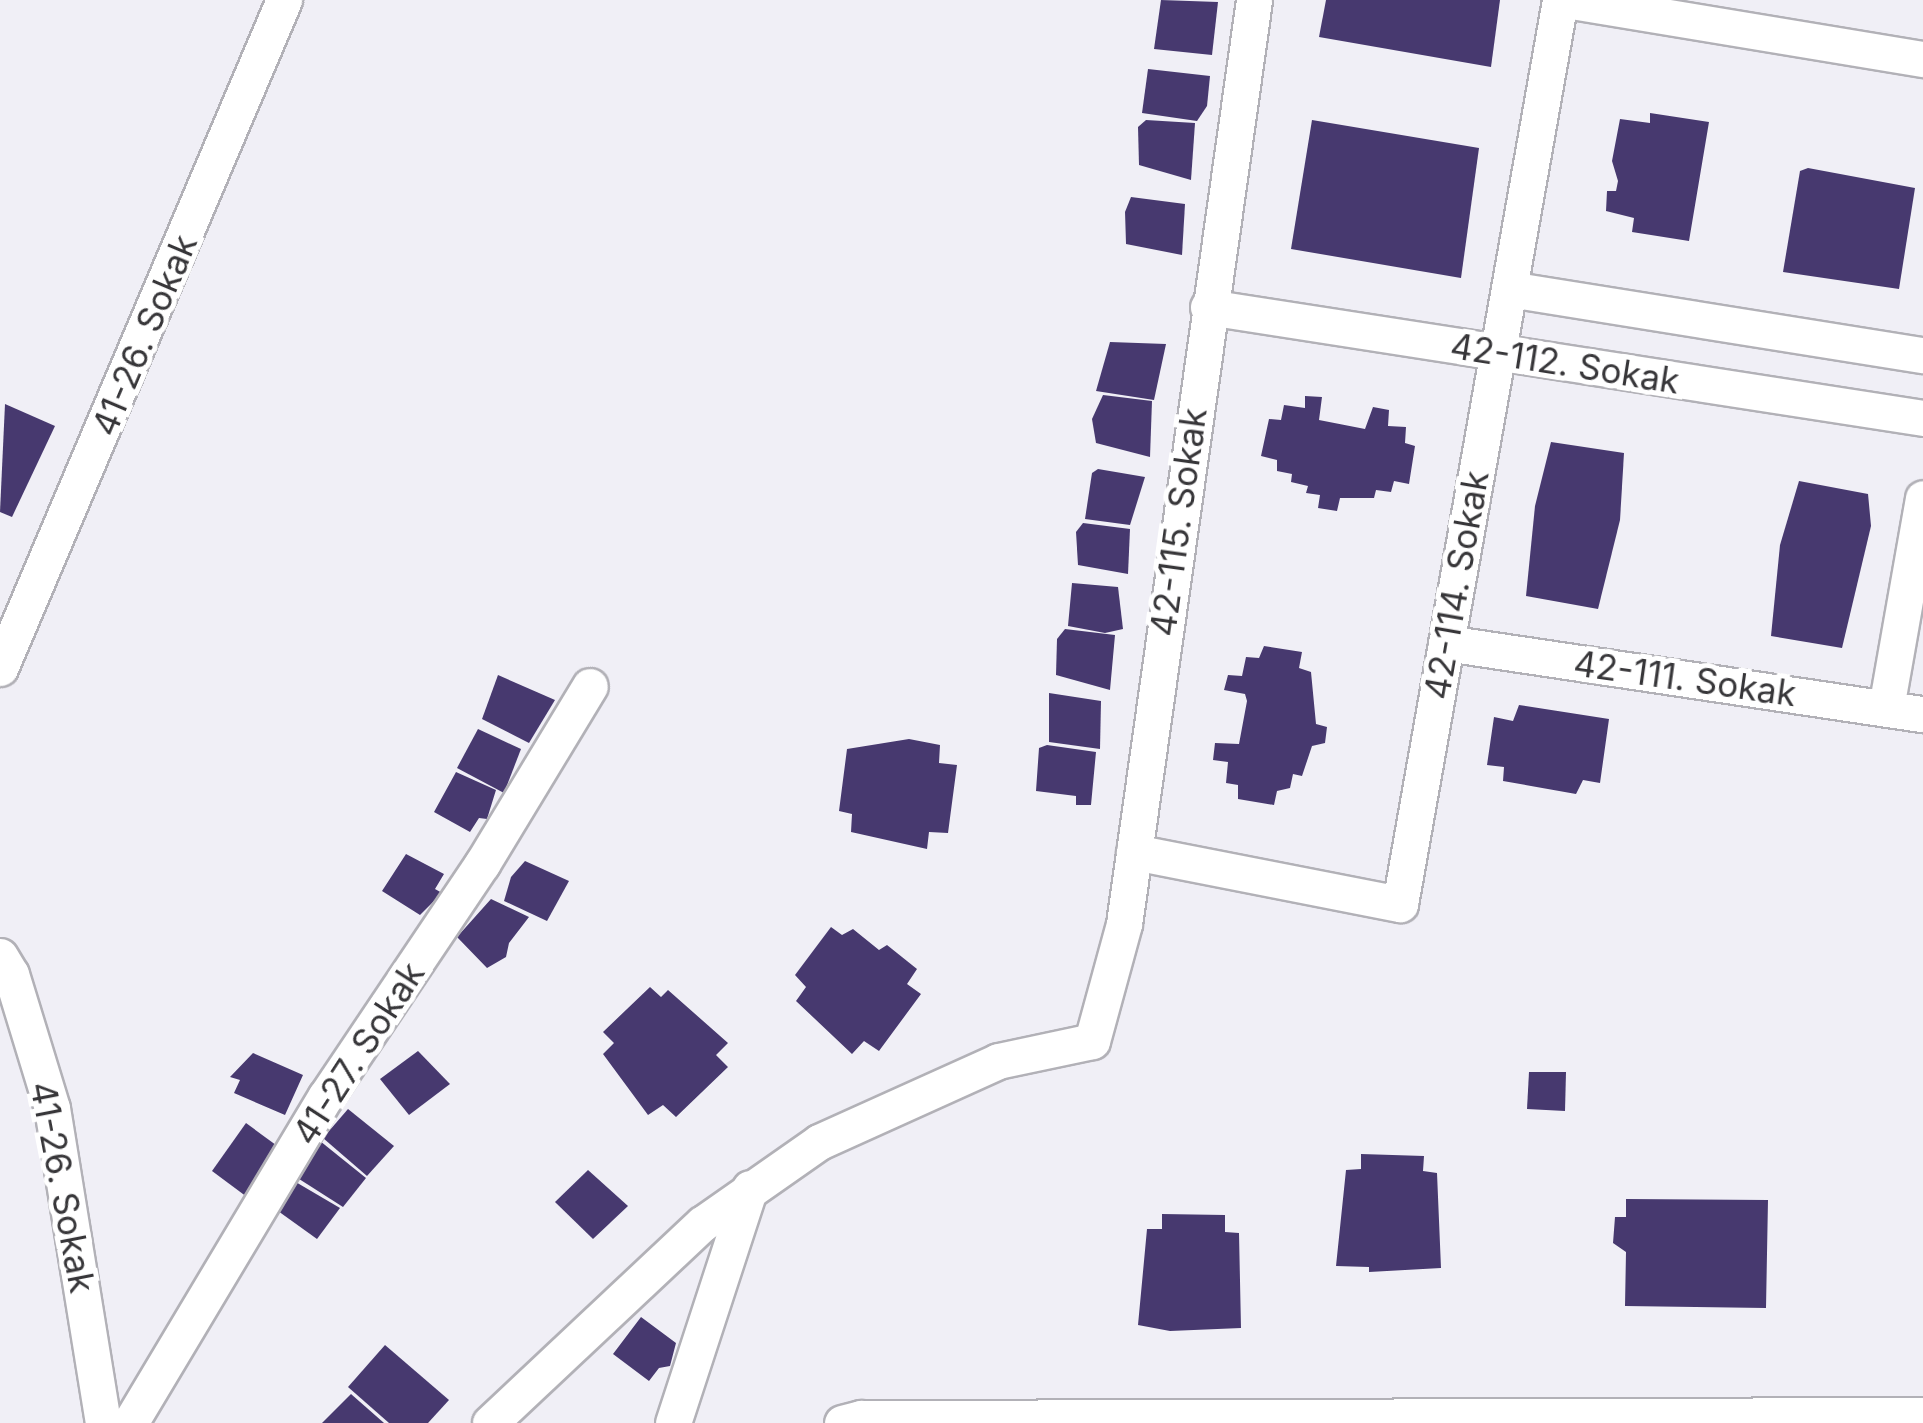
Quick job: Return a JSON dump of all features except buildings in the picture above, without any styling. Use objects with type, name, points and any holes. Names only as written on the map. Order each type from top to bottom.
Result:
[{"type":"street","name":"41-26. Sokak","points":[[0,668],[284,0]]},
{"type":"street","name":"42-115. Sokak","points":[[750,1188],[819,1142],[980,1069],[1092,1041],[1124,924],[1254,0]]},
{"type":"street","points":[[1563,0],[1923,59]]},
{"type":"street","name":"42-114. Sokak","points":[[1134,852],[1400,904],[1563,0]]},
{"type":"street","name":"42-112. Sokak","points":[[1509,289],[1923,355]]},
{"type":"street","name":"42-112. Sokak","points":[[1208,307],[1923,418]]},
{"type":"street","points":[[1886,708],[1923,498]]},
{"type":"street","name":"42-111. Sokak","points":[[1446,643],[1923,714]]},
{"type":"street","name":"41-27. Sokak","points":[[130,1423],[326,1096],[482,864],[590,686]]},
{"type":"street","name":"41-26. Sokak","points":[[0,956],[11,974],[52,1108],[103,1423]]},
{"type":"street","points":[[490,1423],[702,1224],[750,1188]]},
{"type":"street","points":[[673,1423],[750,1188]]},
{"type":"street","points":[[842,1423],[861,1418],[1923,1416]]}]
